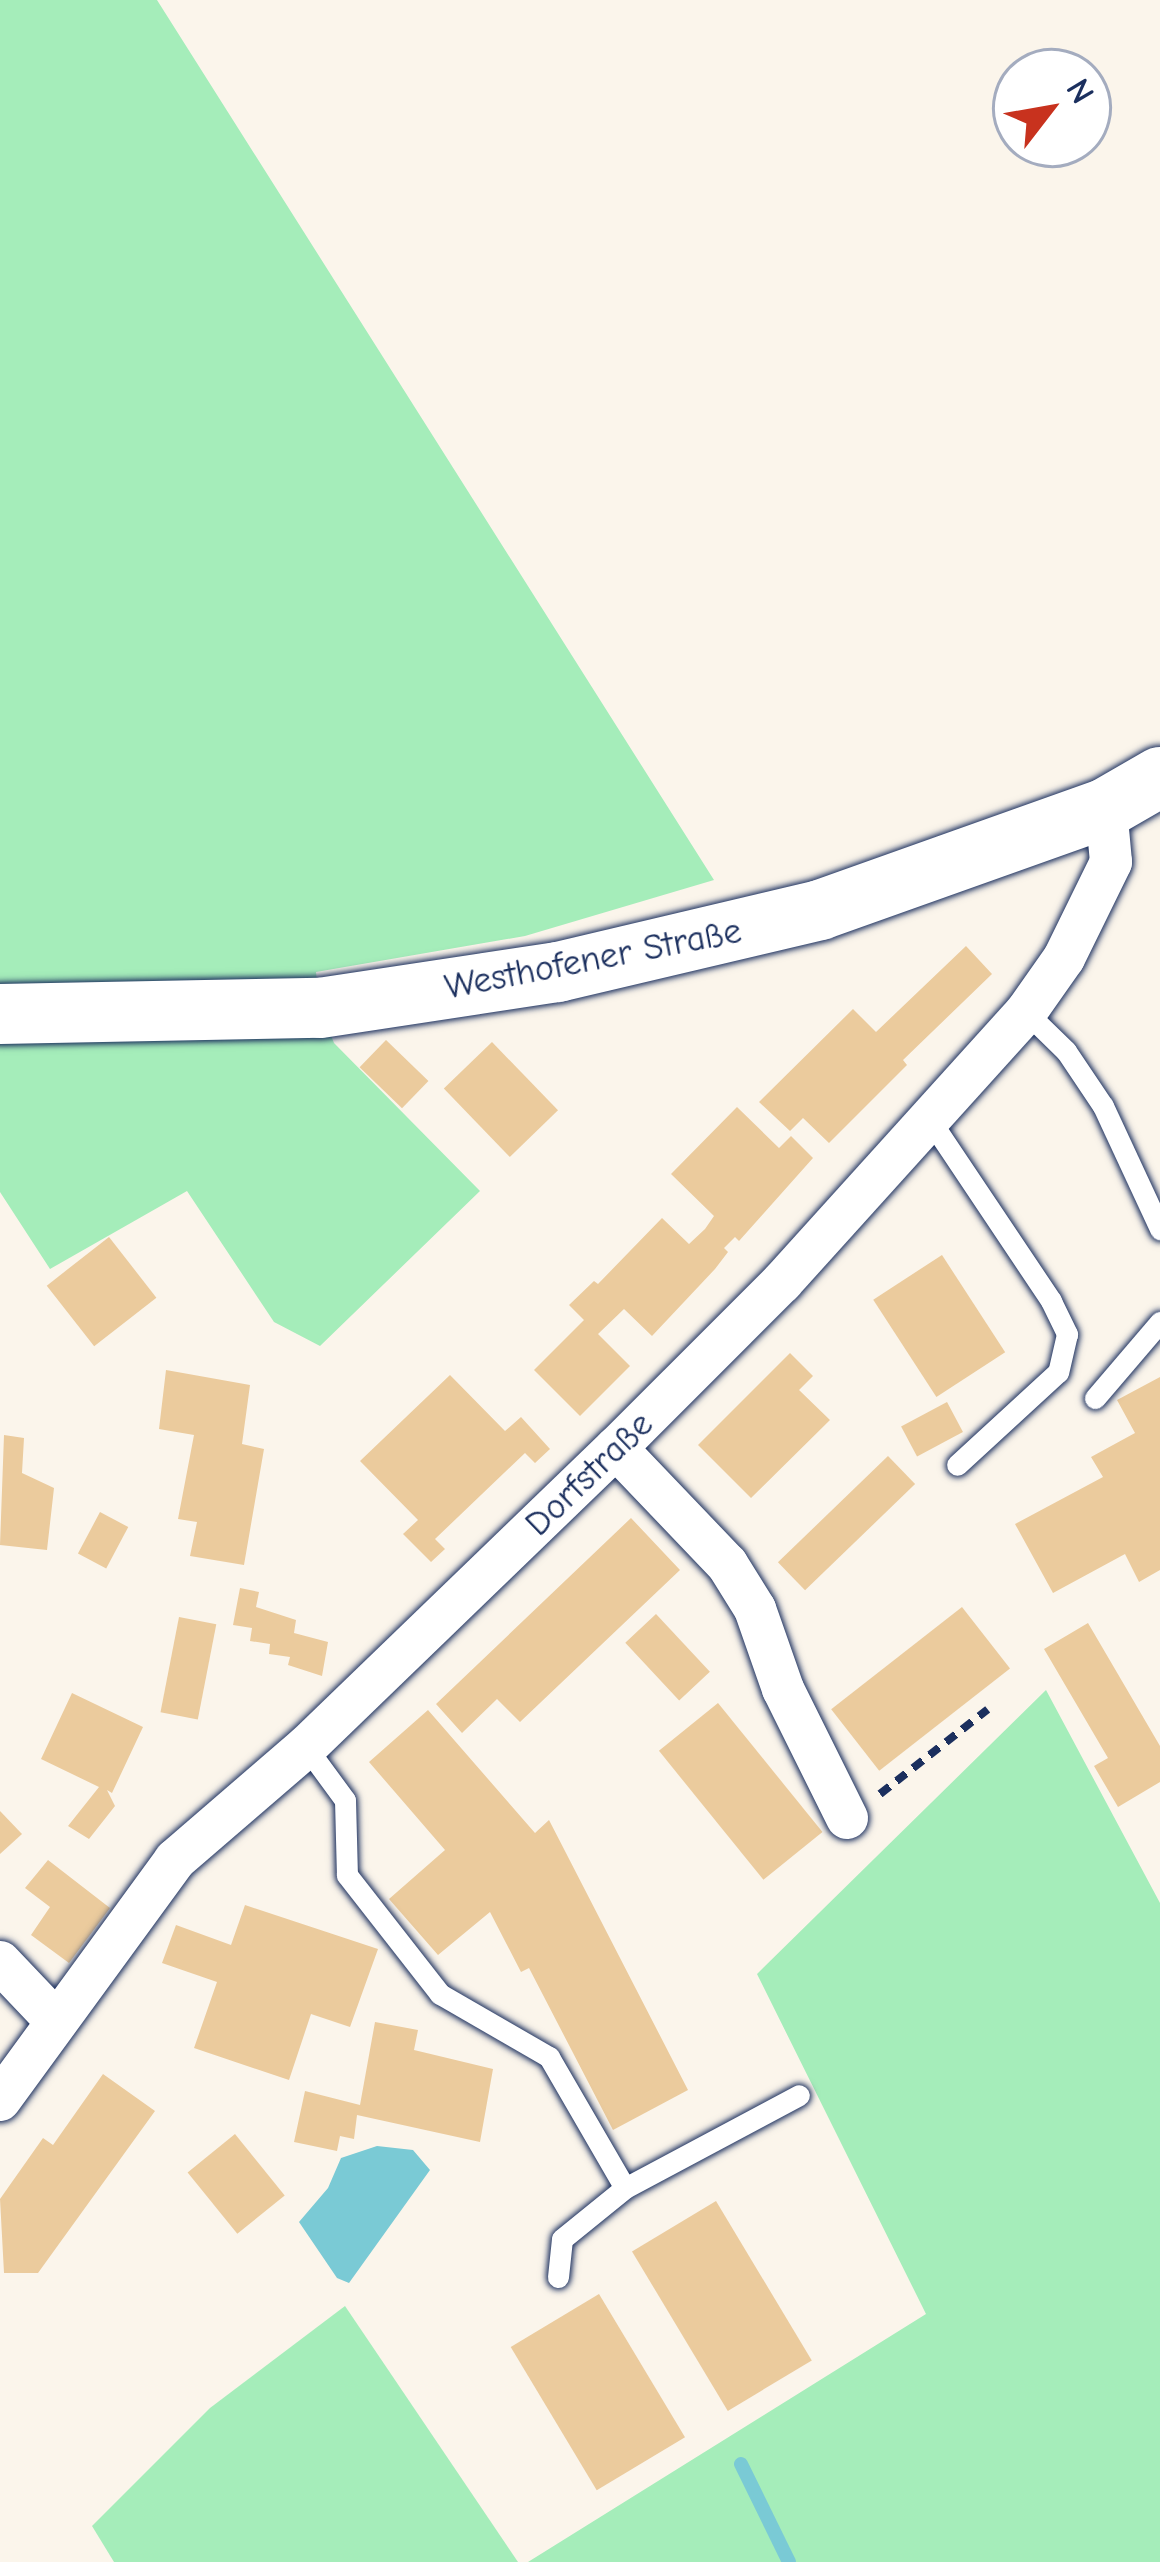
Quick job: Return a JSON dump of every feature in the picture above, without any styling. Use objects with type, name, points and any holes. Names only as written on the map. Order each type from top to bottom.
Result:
[{"type":"street","name":"Westhofener Straße","points":[[0,1014],[320,1008],[558,972],[820,910],[1106,808],[1160,777]]},
{"type":"street","name":"Dorfstraße","points":[[0,2100],[54,2019],[175,1861],[306,1747],[616,1448],[782,1282],[1026,1012],[1064,958],[1111,862],[1106,808]]},
{"type":"street","points":[[616,1448],[727,1564],[755,1609],[783,1689],[847,1818]]},
{"type":"street","points":[[0,1962],[54,2019]]},
{"type":"lane","points":[[1026,1012],[1066,1051],[1102,1106],[1160,1229]]},
{"type":"lane","points":[[930,1120],[1052,1300],[1067,1334],[1058,1372],[957,1465]]},
{"type":"lane","points":[[1095,1398],[1160,1322]]},
{"type":"lane","points":[[306,1747],[345,1800],[346,1875],[440,1994],[549,2057],[625,2188]]},
{"type":"lane","points":[[558,2277],[562,2239],[625,2188],[799,2095]]},
{"type":"path","points":[[847,1818],[988,1709]]},
{"type":"green space","points":[[0,0],[157,0],[714,880],[525,936],[316,972],[320,1008],[334,1043],[480,1191],[320,1346],[274,1322],[187,1191],[50,1269],[0,1192]]},
{"type":"green space","points":[[1046,1690],[1160,1903],[1160,2562],[528,2562],[926,2314],[757,1974]]},
{"type":"green space","points":[[345,2306],[518,2562],[114,2562],[92,2526],[210,2408]]},
{"type":"water","points":[[377,2146],[413,2150],[430,2170],[349,2283],[337,2278],[299,2222],[328,2188],[341,2158]]},
{"type":"building","points":[[966,946],[992,974],[903,1060],[907,1065],[829,1143],[803,1118],[790,1131],[759,1102],[853,1009],[876,1032]]},
{"type":"building","points":[[386,1040],[428,1081],[402,1108],[360,1067]]},
{"type":"building","points":[[492,1042],[558,1110],[510,1157],[444,1089]]},
{"type":"building","points":[[737,1107],[779,1148],[791,1136],[813,1158],[739,1241],[735,1237],[724,1248],[728,1252],[715,1269],[652,1336],[624,1309],[598,1334],[630,1366],[580,1416],[534,1370],[584,1320],[569,1305],[594,1281],[598,1284],[662,1218],[689,1244],[705,1229],[714,1216],[671,1174]]},
{"type":"building","points":[[109,1237],[156,1298],[94,1346],[47,1286]]},
{"type":"building","points":[[942,1255],[1005,1352],[936,1397],[873,1300]]},
{"type":"building","points":[[790,1353],[813,1376],[799,1390],[830,1420],[751,1498],[698,1445]]},
{"type":"building","points":[[166,1370],[250,1385],[242,1444],[264,1449],[244,1565],[190,1556],[197,1522],[178,1519],[194,1435],[159,1429]]},
{"type":"building","points":[[450,1375],[505,1431],[521,1417],[550,1449],[535,1463],[525,1453],[435,1539],[445,1549],[431,1562],[403,1534],[418,1520],[360,1461]]},
{"type":"building","points":[[1160,1377],[1160,1570],[1139,1582],[1125,1554],[1053,1593],[1015,1524],[1103,1477],[1091,1457],[1135,1433],[1117,1400]]},
{"type":"building","points":[[947,1402],[963,1432],[917,1456],[901,1426]]},
{"type":"building","points":[[4,1435],[24,1438],[22,1473],[54,1488],[47,1550],[0,1545]]},
{"type":"building","points":[[888,1456],[915,1484],[805,1590],[778,1562]]},
{"type":"building","points":[[100,1512],[128,1527],[106,1569],[78,1553]]},
{"type":"building","points":[[631,1518],[680,1570],[520,1722],[497,1699],[462,1733],[436,1704]]},
{"type":"building","points":[[240,1588],[259,1592],[256,1607],[296,1620],[294,1633],[328,1642],[322,1676],[288,1665],[290,1657],[269,1654],[270,1644],[250,1641],[252,1628],[233,1625]]},
{"type":"building","points":[[962,1607],[1010,1668],[879,1771],[831,1709]]},
{"type":"building","points":[[656,1614],[710,1672],[679,1700],[625,1643]]},
{"type":"building","points":[[179,1617],[216,1624],[198,1719],[160,1712]]},
{"type":"building","points":[[1088,1623],[1160,1746],[1160,1782],[1118,1807],[1094,1766],[1108,1758],[1044,1649]]},
{"type":"building","points":[[72,1693],[143,1727],[112,1793],[107,1790],[115,1806],[89,1839],[68,1826],[99,1787],[41,1759]]},
{"type":"building","points":[[718,1703],[822,1832],[763,1880],[659,1751]]},
{"type":"building","points":[[428,1710],[535,1833],[549,1820],[688,2090],[613,2130],[529,1968],[521,1972],[490,1912],[438,1955],[389,1899],[445,1850],[369,1762]]},
{"type":"building","points":[[0,1811],[22,1834],[0,1854]]},
{"type":"building","points":[[48,1860],[110,1908],[69,1963],[31,1935],[50,1907],[25,1888]]},
{"type":"building","points":[[245,1905],[378,1949],[350,2027],[311,2014],[289,2080],[194,2048],[217,1982],[162,1963],[176,1925],[231,1945]]},
{"type":"building","points":[[375,2022],[418,2030],[414,2050],[493,2069],[480,2142],[357,2115],[354,2139],[340,2136],[337,2151],[294,2142],[305,2091],[360,2105]]},
{"type":"building","points":[[103,2074],[155,2111],[38,2273],[4,2273],[0,2199],[43,2138],[53,2145]]},
{"type":"building","points":[[235,2134],[285,2195],[237,2234],[188,2172]]},
{"type":"building","points":[[716,2201],[812,2360],[728,2411],[632,2251]]},
{"type":"building","points":[[599,2294],[685,2437],[597,2490],[511,2347]]},
{"type":"waterway","points":[[741,2464],[789,2562]]}]
